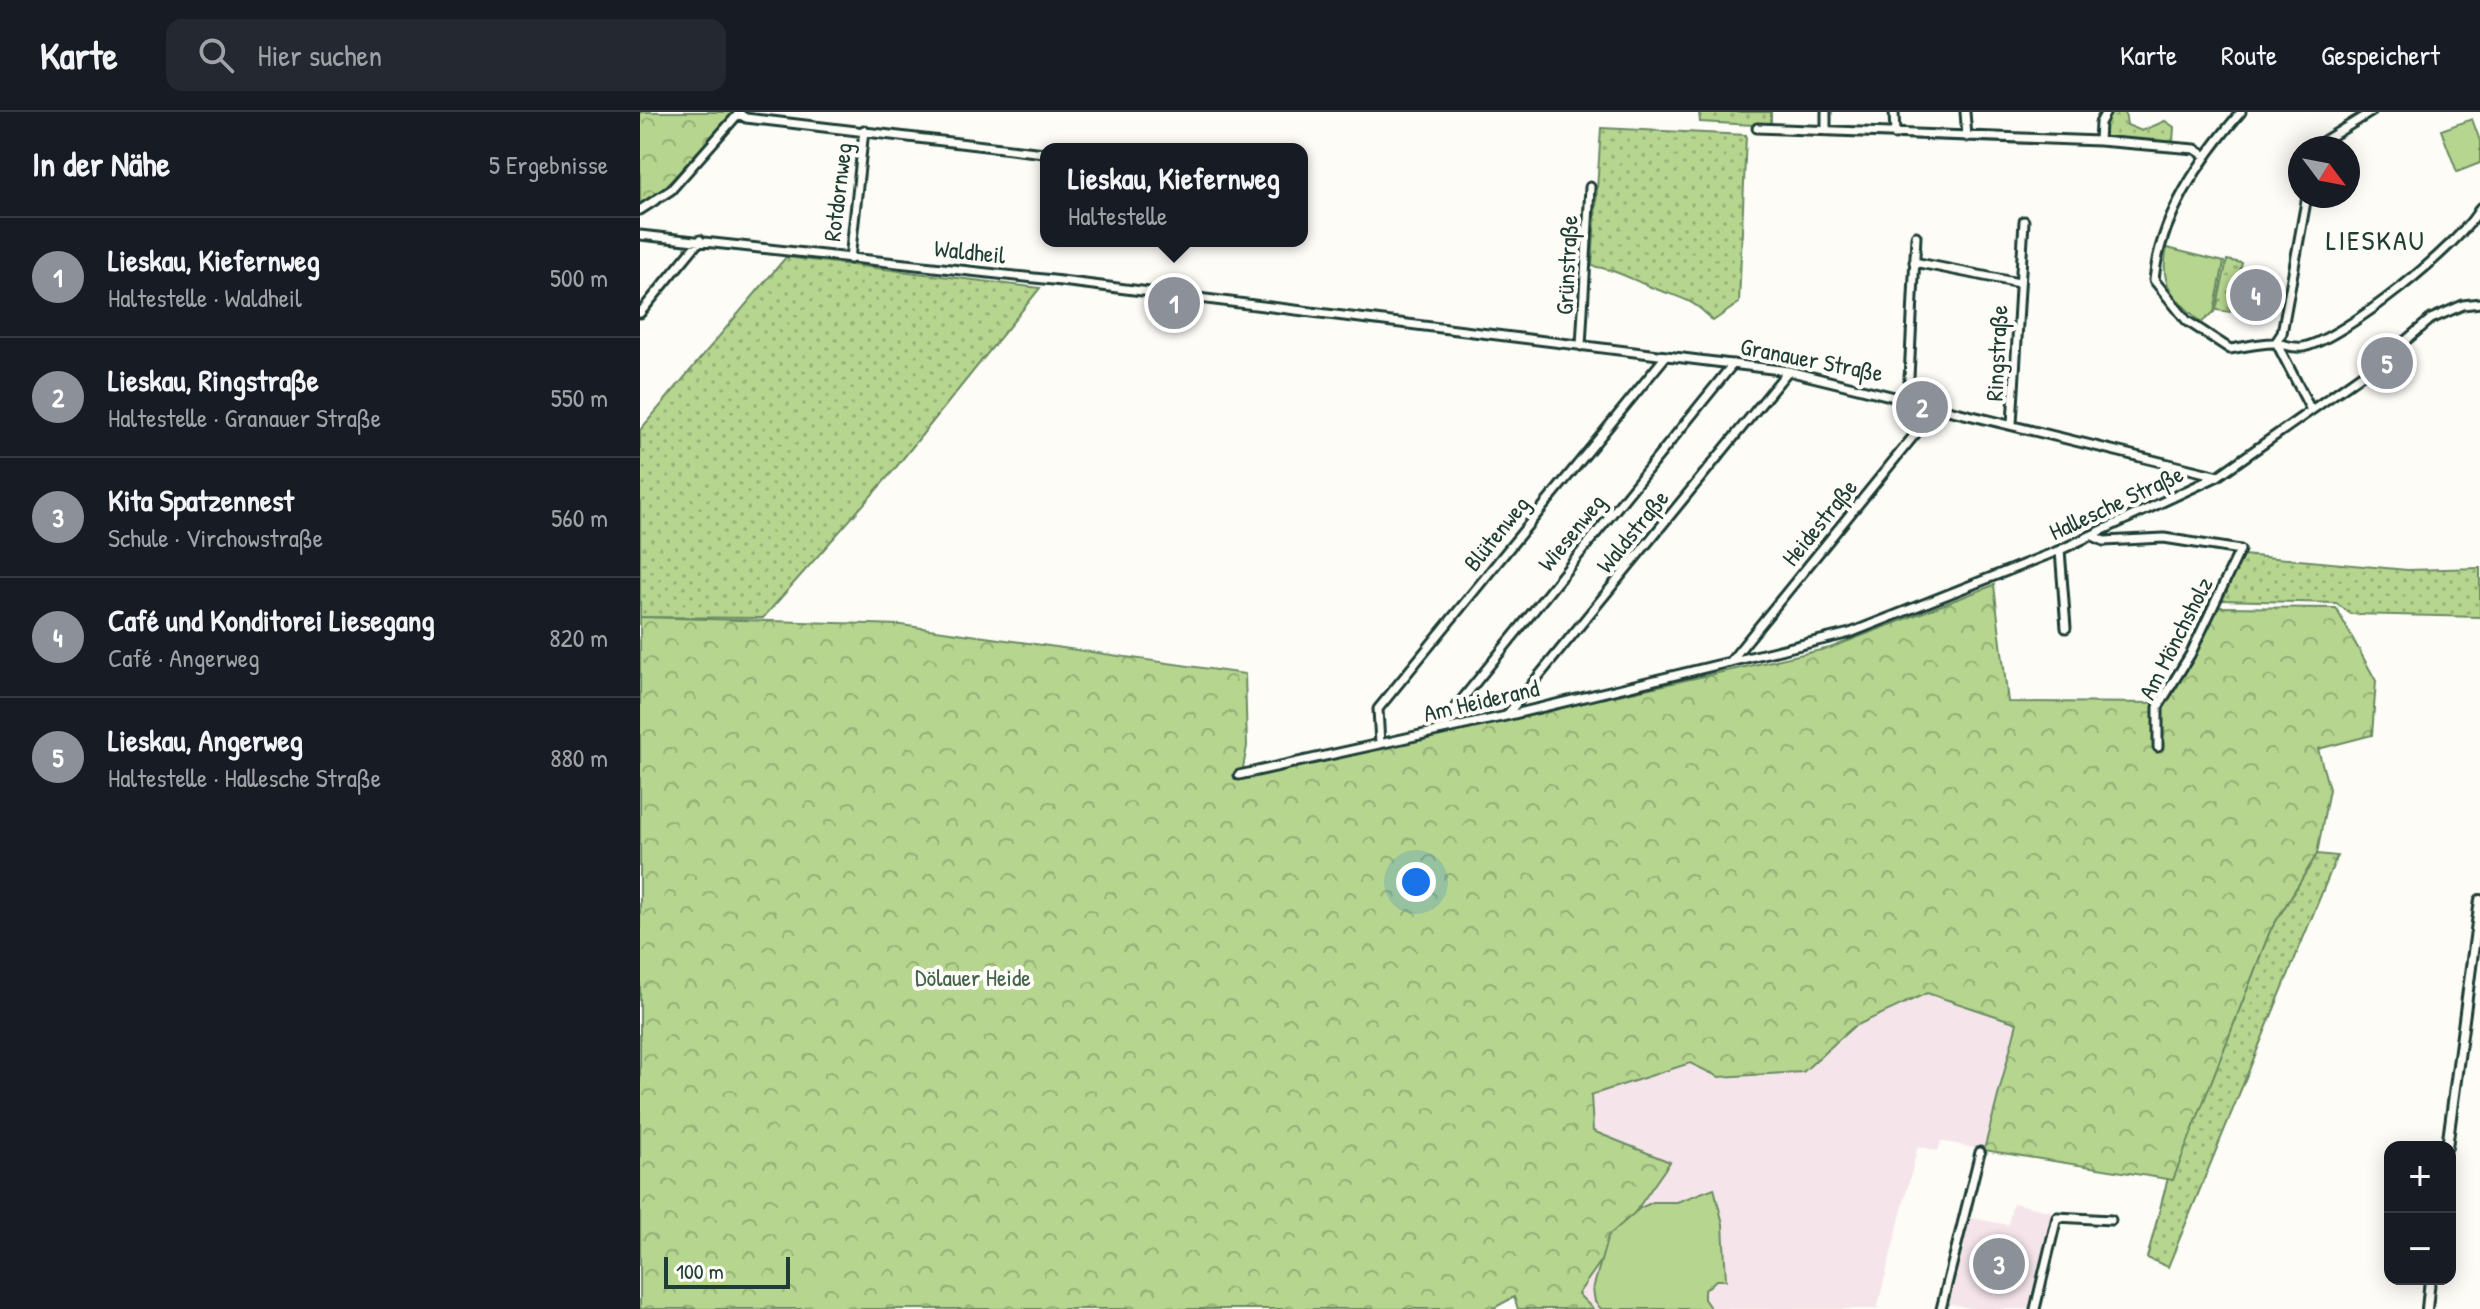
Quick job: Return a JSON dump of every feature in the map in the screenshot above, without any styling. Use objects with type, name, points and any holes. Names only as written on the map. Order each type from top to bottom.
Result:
[{"type":"street","points":[[1826,112],[1826,131]]},
{"type":"street","points":[[1894,112],[1895,135]]},
{"type":"street","points":[[1965,112],[1967,137]]},
{"type":"street","points":[[2099,141],[2100,123],[2106,112]]},
{"type":"street","points":[[2241,112],[2204,155],[2157,250],[2154,280],[2181,315],[2211,340],[2230,349],[2276,342],[2301,347],[2327,340],[2376,306],[2445,248],[2480,208]]},
{"type":"street","points":[[2334,136],[2371,112]]},
{"type":"street","points":[[640,210],[671,190],[740,113],[746,118],[1040,151]]},
{"type":"street","points":[[1757,128],[2099,141],[2195,149],[2204,155]]},
{"type":"street","name":"Rotdornweg","points":[[850,259],[864,130]]},
{"type":"street","name":"Grünstraße","points":[[1581,346],[1590,187]]},
{"type":"street","points":[[2276,342],[2282,333],[2305,208]]},
{"type":"street","name":"Ringstraße","points":[[2012,424],[2024,221]]},
{"type":"street","name":"Waldheil","points":[[640,235],[1053,280],[1581,346]]},
{"type":"street","points":[[1908,398],[1916,236]]},
{"type":"street","points":[[640,313],[700,240]]},
{"type":"street","name":"Ringstraße","points":[[1914,262],[2019,283]]},
{"type":"street","name":"Hallesche Straße","points":[[1730,662],[1850,633],[2093,536],[2218,476],[2384,359],[2431,319],[2463,305],[2480,303]]},
{"type":"street","points":[[2276,342],[2311,410]]},
{"type":"street","name":"Granauer Straße","points":[[1581,346],[1788,371],[2218,476]]},
{"type":"street","name":"Blütenweg","points":[[1380,744],[1378,709],[1666,356]]},
{"type":"street","name":"Wiesenweg","points":[[1447,729],[1447,718],[1733,364]]},
{"type":"street","name":"Waldstraße","points":[[1506,716],[1788,371]]},
{"type":"street","name":"Heidestraße","points":[[1730,662],[1938,406]]},
{"type":"street","name":"Am Mönchsholz","points":[[2093,536],[2104,541],[2164,538],[2240,550],[2190,655],[2158,707],[2158,747]]},
{"type":"street","points":[[2060,550],[2066,628]]},
{"type":"street","name":"Am Heiderand","points":[[1239,775],[1730,662]]},
{"type":"street","points":[[2448,1141],[2480,900]]},
{"type":"street","points":[[1941,1309],[1980,1152]]},
{"type":"street","points":[[2035,1309],[2057,1217],[2111,1220]]},
{"type":"street","points":[[2427,1309],[2429,1285]]},
{"type":"shaded area","points":[[1927,993],[2017,1023],[1984,1150],[1941,1141],[1938,1151],[1918,1146],[1877,1309],[1593,1309],[1578,1294],[1669,1163],[1593,1131],[1589,1095],[1690,1063],[1719,1077],[1803,1072],[1852,1027]]},
{"type":"shaded area","points":[[2013,1203],[2053,1212],[2032,1309],[1976,1309],[1946,1303],[1968,1217],[2008,1225]]},
{"type":"green space","points":[[640,112],[734,112],[660,193],[640,206]]},
{"type":"green space","points":[[1699,112],[1771,112],[1771,126],[1700,122]]},
{"type":"green space","points":[[2110,112],[2125,112],[2127,125],[2142,131],[2165,121],[2174,127],[2173,142],[2105,139],[2105,120]]},
{"type":"green space","points":[[2472,119],[2480,141],[2480,163],[2457,172],[2441,130]]},
{"type":"green space","points":[[1601,128],[1746,135],[1739,303],[1713,321],[1697,306],[1682,298],[1592,266]]},
{"type":"green space","points":[[2167,248],[2224,262],[2214,312],[2201,323],[2171,291],[2165,273]]},
{"type":"green space","points":[[786,257],[1040,288],[893,471],[763,618],[640,617],[640,430]]},
{"type":"green space","points":[[2227,260],[2242,263],[2230,312],[2216,310]]},
{"type":"green space","points":[[2243,555],[2407,570],[2480,568],[2480,617],[2351,614],[2336,603],[2221,600]]},
{"type":"green space","name":"Dölauer Heide","points":[[1994,585],[2008,702],[2163,703],[2217,607],[2336,608],[2376,681],[2372,735],[2318,749],[2329,789],[2317,854],[2270,931],[2173,1180],[1984,1150],[2017,1023],[1927,993],[1853,1027],[1803,1072],[1719,1077],[1690,1063],[1591,1095],[1593,1131],[1670,1162],[1578,1294],[1593,1309],[1518,1309],[1514,1297],[1492,1309],[640,1309],[640,617],[901,625],[1245,674],[1247,746],[1241,779],[1830,648]]},
{"type":"green space","points":[[2317,854],[2337,856],[2168,1267],[2147,1258],[2168,1178],[2173,1179],[2270,931]]},
{"type":"green space","points":[[1714,1188],[1723,1224],[1726,1280],[1716,1280],[1704,1291],[1704,1299],[1711,1309],[1601,1309],[1595,1302],[1593,1289],[1608,1236],[1640,1208],[1653,1202],[1677,1202]]},
{"type":"place","name":"Café und Konditorei Liesegang","points":[[2256,295]]},
{"type":"place","name":"Lieskau, Kiefernweg","points":[[1174,303]]},
{"type":"place","name":"Lieskau, Angerweg","points":[[2387,363]]},
{"type":"place","name":"Lieskau, Ringstraße","points":[[1922,407]]},
{"type":"place","name":"Kita Spatzennest","points":[[1999,1264]]},
{"type":"district","name":"LIESKAU","points":[[2376,240]]}]
